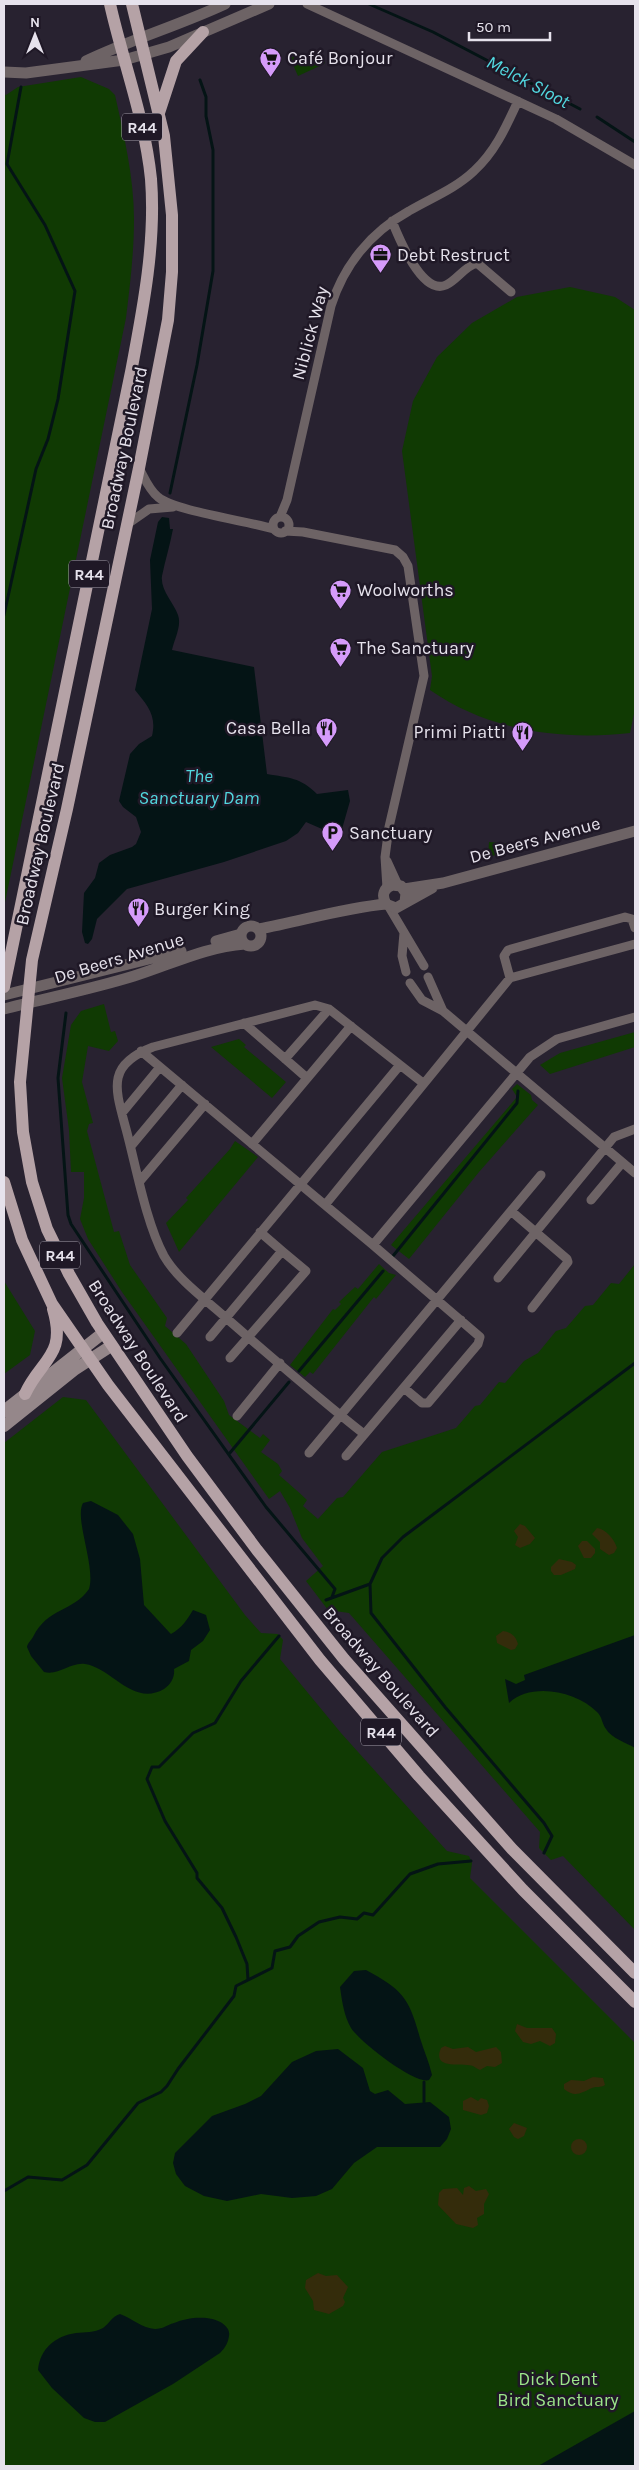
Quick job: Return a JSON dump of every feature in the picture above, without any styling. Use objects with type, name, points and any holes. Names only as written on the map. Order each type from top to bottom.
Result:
[{"type":"main road","name":"Broadway Boulevard","points":[[4,987],[142,318],[152,215],[150,178],[138,109],[110,4]]},
{"type":"main road","name":"Broadway Boulevard","points":[[132,4],[159,114],[170,177],[173,232],[168,320],[139,468],[67,809],[32,960],[22,1053],[20,1102],[32,1182],[51,1237],[69,1274],[103,1333],[187,1456],[257,1550],[344,1659],[512,1849],[635,1973]]},
{"type":"main road","points":[[159,114],[176,61],[203,32]]},
{"type":"main road","name":"Broadway Boulevard","points":[[4,1182],[22,1240],[52,1304],[108,1385],[326,1667],[419,1776],[516,1883],[635,2002]]},
{"type":"main road","points":[[25,1394],[30,1382],[54,1352],[57,1332],[52,1304]]},
{"type":"main road","points":[[4,1426],[87,1353],[103,1333]]},
{"type":"main road","points":[[4,1410],[87,1353],[111,1346]]},
{"type":"street","points":[[78,65],[120,44],[225,4]]},
{"type":"street","points":[[4,72],[26,73],[124,60],[170,47],[269,4]]},
{"type":"street","points":[[307,4],[578,130],[635,165]]},
{"type":"street","name":"Niblick Way","points":[[281,523],[335,294],[361,250],[392,221],[458,184],[473,172],[495,148],[518,101]]},
{"type":"street","points":[[392,221],[411,263],[436,286],[446,285],[477,263],[511,292]]},
{"type":"street","points":[[139,468],[156,496],[181,507],[255,523],[281,523],[303,532],[395,550],[403,557],[408,566],[424,676],[389,827],[385,856],[386,897],[424,966]]},
{"type":"street","points":[[126,525],[149,509],[181,507]]},
{"type":"street","name":"De Beers Avenue","points":[[401,887],[443,883],[635,831]]},
{"type":"street","points":[[385,856],[407,896],[402,956],[406,972]]},
{"type":"street","name":"De Beers Avenue","points":[[405,903],[443,883]]},
{"type":"street","points":[[260,934],[250,925],[243,939],[254,946],[260,934],[292,923],[386,897],[392,885],[401,887]]},
{"type":"street","points":[[386,897],[399,907],[405,903]]},
{"type":"street","points":[[510,978],[504,956],[508,950],[625,917],[632,919],[635,928]]},
{"type":"street","name":"De Beers Avenue","points":[[4,995],[52,982],[86,976],[243,939]]},
{"type":"street","name":"De Beers Avenue","points":[[4,1009],[134,976],[178,959],[243,939]]},
{"type":"street","points":[[325,1205],[510,978],[635,944]]},
{"type":"street","points":[[428,977],[443,1011]]},
{"type":"street","points":[[410,983],[422,1000],[443,1011],[635,1173]]},
{"type":"street","points":[[364,1434],[205,1300],[175,1270],[165,1256],[156,1236],[140,1181],[122,1113],[116,1079],[119,1071],[141,1051],[315,1005],[329,1008],[423,1083]]},
{"type":"street","points":[[285,1059],[329,1008]]},
{"type":"street","points":[[373,1246],[516,1074],[540,1049],[557,1039],[635,1017]]},
{"type":"street","points":[[244,1023],[307,1078]]},
{"type":"street","points":[[252,1144],[351,1026]]},
{"type":"street","points":[[141,1051],[479,1335],[478,1344],[428,1403],[422,1404],[404,1388]]},
{"type":"street","points":[[177,1333],[400,1065]]},
{"type":"street","points":[[122,1113],[160,1067]]},
{"type":"street","points":[[131,1146],[182,1085]]},
{"type":"street","points":[[140,1181],[205,1104]]},
{"type":"street","points":[[498,1278],[614,1137],[635,1129]]},
{"type":"street","points":[[591,1200],[622,1163]]},
{"type":"street","points":[[309,1453],[541,1175]]},
{"type":"street","points":[[511,1211],[568,1259],[568,1262],[532,1308]]},
{"type":"street","points":[[230,1358],[306,1271],[260,1232]]},
{"type":"street","points":[[210,1337],[282,1250]]},
{"type":"street","points":[[346,1456],[461,1320]]},
{"type":"street","points":[[237,1416],[280,1363]]},
{"type":"green space","points":[[302,53],[325,62],[298,76],[290,58]]},
{"type":"green space","points":[[81,77],[109,89],[115,95],[128,157],[134,204],[132,269],[126,318],[4,907],[4,94],[6,95],[18,87]]},
{"type":"green space","points":[[570,287],[615,297],[635,310],[635,709],[630,733],[578,735],[526,729],[476,715],[452,704],[430,690],[432,676],[402,451],[413,401],[437,357],[472,323],[517,297]]},
{"type":"green space","points":[[489,842],[531,846],[488,857]]},
{"type":"green space","points":[[104,1004],[111,1032],[115,1031],[118,1041],[109,1051],[88,1046],[82,1082],[93,1123],[89,1124],[87,1131],[114,1232],[119,1231],[130,1265],[167,1318],[165,1326],[186,1344],[224,1401],[229,1415],[260,1438],[263,1434],[270,1440],[261,1452],[278,1464],[282,1471],[279,1475],[307,1500],[303,1506],[318,1519],[337,1498],[343,1497],[382,1452],[456,1428],[475,1406],[480,1405],[499,1382],[505,1383],[524,1361],[538,1353],[556,1331],[566,1328],[585,1306],[593,1305],[611,1283],[619,1284],[635,1264],[635,1930],[563,1856],[551,1860],[539,1848],[540,1832],[349,1613],[328,1610],[306,1581],[323,1566],[302,1538],[290,1508],[280,1491],[269,1499],[122,1292],[88,1239],[80,1219],[84,1198],[84,1172],[71,1172],[69,1130],[62,1078],[71,1025],[81,1011]]},
{"type":"green space","points":[[635,1032],[635,1047],[550,1074],[540,1065],[560,1053]]},
{"type":"green space","points":[[239,1039],[246,1045],[244,1047],[286,1082],[272,1098],[211,1047]]},
{"type":"green space","points":[[517,1084],[531,1095],[532,1100],[538,1105],[479,1172],[409,1259],[391,1245],[517,1097],[512,1089]]},
{"type":"green space","points":[[235,1141],[258,1157],[179,1252],[166,1223],[188,1200],[186,1198]]},
{"type":"green space","points":[[379,1264],[389,1273],[396,1275],[376,1299],[374,1297],[313,1374],[310,1372],[305,1377],[290,1365],[333,1309],[335,1310],[341,1304],[339,1302],[355,1287],[358,1289]]},
{"type":"green space","points":[[4,1281],[35,1331],[30,1355],[4,1374]]},
{"type":"green space","name":"Dick Dent Bird Sanctuary","points":[[63,1397],[86,1400],[245,1615],[261,1633],[278,1634],[283,1640],[280,1659],[341,1733],[447,1851],[469,1856],[472,1863],[470,1878],[635,2043],[635,2466],[4,2466],[4,1443]]},
{"type":"sand","points":[[520,1524],[525,1526],[535,1538],[530,1544],[520,1548],[515,1545],[518,1537],[514,1531]]},
{"type":"sand","points":[[597,1528],[604,1530],[612,1538],[617,1548],[614,1553],[609,1555],[600,1549],[600,1542],[592,1534]]},
{"type":"sand","points":[[582,1541],[587,1541],[595,1549],[595,1553],[591,1558],[584,1558],[578,1546]]},
{"type":"sand","points":[[559,1559],[572,1562],[576,1565],[575,1569],[561,1575],[554,1575],[551,1567]]},
{"type":"sand","points":[[503,1631],[511,1633],[516,1639],[518,1644],[515,1649],[511,1650],[497,1643],[496,1636]]},
{"type":"sand","points":[[517,2024],[527,2028],[552,2028],[556,2034],[555,2043],[550,2046],[540,2041],[531,2044],[523,2042],[515,2031]]},
{"type":"sand","points":[[445,2046],[453,2049],[468,2047],[476,2052],[496,2047],[501,2052],[502,2063],[495,2067],[487,2066],[480,2070],[469,2065],[444,2063],[439,2055],[441,2048]]},
{"type":"sand","points":[[593,2077],[603,2078],[605,2085],[594,2087],[578,2094],[564,2089],[564,2084],[571,2080],[584,2081]]},
{"type":"sand","points":[[471,2097],[478,2101],[481,2098],[487,2100],[489,2106],[487,2113],[481,2115],[463,2110],[463,2101]]},
{"type":"sand","points":[[514,2123],[527,2128],[524,2136],[518,2139],[514,2137],[509,2129]]},
{"type":"sand","points":[[579,2139],[587,2147],[579,2155],[571,2147]]},
{"type":"sand","points":[[469,2186],[476,2191],[486,2189],[489,2194],[484,2204],[484,2214],[477,2218],[478,2225],[473,2228],[456,2224],[438,2205],[439,2193],[443,2189],[457,2188],[463,2195],[464,2188]]},
{"type":"sand","points":[[318,2273],[326,2276],[337,2275],[348,2287],[343,2298],[345,2302],[343,2306],[329,2314],[314,2310],[313,2301],[305,2288],[306,2280]]},
{"type":"water","name":"The Sanctuary Dam","points":[[162,517],[169,518],[170,529],[173,529],[162,576],[163,586],[179,619],[172,650],[254,667],[267,774],[300,781],[317,794],[348,790],[350,801],[340,836],[327,838],[323,836],[322,829],[306,822],[298,833],[286,841],[224,862],[127,889],[97,919],[92,939],[88,944],[85,943],[82,932],[84,893],[95,878],[99,863],[110,855],[132,847],[136,844],[141,832],[136,817],[123,807],[119,801],[130,754],[139,744],[152,736],[152,716],[135,690],[152,609],[150,560],[158,522]]},
{"type":"water","points":[[91,1501],[118,1515],[133,1534],[140,1559],[144,1605],[171,1634],[186,1621],[193,1610],[206,1615],[210,1630],[203,1641],[191,1650],[189,1661],[174,1669],[173,1678],[169,1685],[153,1693],[142,1693],[132,1690],[95,1667],[85,1664],[74,1665],[55,1672],[44,1672],[31,1656],[27,1647],[39,1627],[46,1620],[76,1602],[89,1589],[90,1568],[81,1520],[81,1510],[83,1503]]},
{"type":"water","points":[[635,1635],[635,1748],[615,1738],[608,1732],[599,1714],[588,1705],[566,1694],[541,1691],[518,1696],[509,1703],[505,1679],[516,1684],[525,1680],[524,1675]]},
{"type":"water","points":[[366,1970],[388,1983],[403,1996],[408,2004],[431,2070],[432,2075],[429,2080],[422,2080],[412,2076],[388,2061],[351,2028],[345,2013],[340,1987],[354,1971]]},
{"type":"water","points":[[338,2049],[363,2068],[370,2091],[375,2094],[388,2090],[405,2104],[430,2102],[449,2117],[451,2129],[447,2139],[440,2147],[377,2147],[354,2163],[332,2189],[316,2196],[292,2198],[261,2194],[227,2201],[204,2196],[185,2186],[176,2174],[173,2163],[175,2153],[212,2116],[261,2096],[292,2062],[316,2051]]},
{"type":"water","points":[[120,2314],[155,2329],[163,2328],[186,2319],[217,2320],[227,2327],[229,2339],[220,2353],[173,2384],[105,2422],[95,2422],[84,2418],[52,2388],[38,2370],[39,2363],[45,2350],[55,2340],[76,2333],[100,2330]]},
{"type":"water","points":[[635,2411],[635,2466],[538,2466]]},
{"type":"waterway","name":"Melck Sloot","points":[[369,4],[433,32],[580,109]]},
{"type":"waterway","points":[[170,493],[197,365],[213,271],[213,150],[206,116],[206,97],[200,80]]},
{"type":"waterway","points":[[4,615],[36,469],[48,439],[58,399],[75,291],[45,225],[7,164],[21,87]]},
{"type":"waterway","name":"Melck Sloot","points":[[597,117],[635,142]]},
{"type":"waterway","points":[[66,1013],[58,1078],[68,1215],[71,1224],[160,1358],[266,1507],[335,1589],[332,1597]]},
{"type":"waterway","points":[[393,1256],[517,1103],[518,1091]]},
{"type":"waterway","points":[[299,1371],[383,1271]]},
{"type":"waterway","points":[[544,1853],[552,1836],[544,1823],[445,1707],[371,1613],[370,1584],[382,1558],[403,1537],[635,1363]]},
{"type":"waterway","points":[[229,1454],[289,1382]]},
{"type":"waterway","points":[[326,1600],[370,1584]]},
{"type":"waterway","points":[[248,1980],[247,1964],[222,1908],[197,1878],[197,1873],[165,1821],[147,1779],[152,1767],[159,1767],[193,1733],[215,1723],[241,1681],[279,1636]]},
{"type":"waterway","points":[[4,2191],[28,2177],[62,2180],[87,2165],[138,2103],[161,2092],[167,2086],[234,1996],[236,1986],[272,1968],[275,1951],[290,1947],[298,1936],[319,1922],[340,1917],[357,1919],[364,1913],[373,1915],[410,1874],[438,1864],[471,1861]]},
{"type":"waterway","points":[[424,2082],[424,2102]]},
{"type":"place","name":"Café Bonjour","points":[[271,77]]},
{"type":"place","name":"Debt Restruct","points":[[381,274]]},
{"type":"place","name":"Woolworths","points":[[341,609]]},
{"type":"place","name":"The Sanctuary","points":[[341,667]]},
{"type":"place","name":"Casa Bella","points":[[327,747]]},
{"type":"place","name":"Primi Piatti","points":[[522,751]]},
{"type":"place","name":"Sanctuary","points":[[333,852]]},
{"type":"place","name":"Burger King","points":[[138,928]]}]
